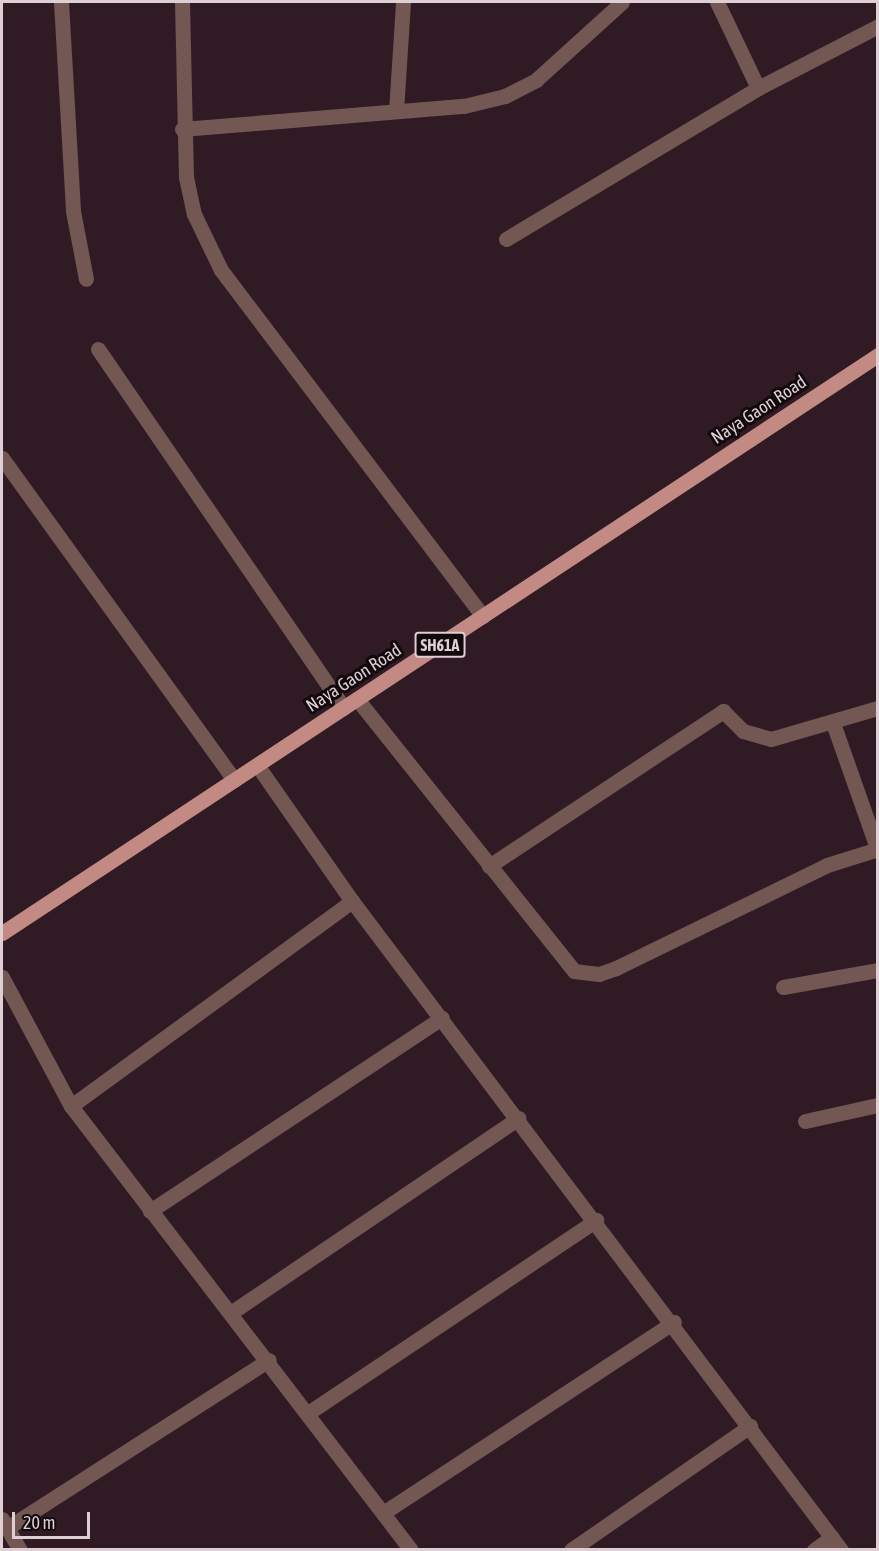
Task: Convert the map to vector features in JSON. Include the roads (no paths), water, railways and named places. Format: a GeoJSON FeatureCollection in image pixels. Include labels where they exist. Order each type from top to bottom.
{"type":"FeatureCollection","features":[{"type":"Feature","properties":{"kind":"main road","name":"Naya Gaon Road"},"geometry":{"type":"LineString","coordinates":[[2,933],[878,355]]}},
{"type":"Feature","properties":{"kind":"street"},"geometry":{"type":"LineString","coordinates":[[61,2],[73,211],[86,279]]}},
{"type":"Feature","properties":{"kind":"street"},"geometry":{"type":"LineString","coordinates":[[182,2],[182,129],[194,214],[221,270],[483,616]]}},
{"type":"Feature","properties":{"kind":"street"},"geometry":{"type":"LineString","coordinates":[[396,111],[403,2]]}},
{"type":"Feature","properties":{"kind":"street"},"geometry":{"type":"LineString","coordinates":[[182,129],[396,111],[505,96],[536,80],[622,2]]}},
{"type":"Feature","properties":{"kind":"street"},"geometry":{"type":"LineString","coordinates":[[718,3],[758,88]]}},
{"type":"Feature","properties":{"kind":"street"},"geometry":{"type":"LineString","coordinates":[[506,239],[758,88],[878,26]]}},
{"type":"Feature","properties":{"kind":"street"},"geometry":{"type":"LineString","coordinates":[[98,349],[344,708]]}},
{"type":"Feature","properties":{"kind":"street"},"geometry":{"type":"LineString","coordinates":[[2,458],[234,780]]}},
{"type":"Feature","properties":{"kind":"street"},"geometry":{"type":"LineString","coordinates":[[357,699],[561,959],[574,971],[599,974],[827,865],[877,850],[833,723]]}},
{"type":"Feature","properties":{"kind":"street"},"geometry":{"type":"LineString","coordinates":[[489,866],[723,711],[758,738],[783,738],[878,708]]}},
{"type":"Feature","properties":{"kind":"street"},"geometry":{"type":"LineString","coordinates":[[257,765],[352,900],[674,1322],[837,1543],[814,1550]]}},
{"type":"Feature","properties":{"kind":"street"},"geometry":{"type":"LineString","coordinates":[[71,1106],[352,900]]}},
{"type":"Feature","properties":{"kind":"street"},"geometry":{"type":"LineString","coordinates":[[783,987],[878,970]]}},
{"type":"Feature","properties":{"kind":"street"},"geometry":{"type":"LineString","coordinates":[[2,977],[71,1106],[150,1211],[269,1360],[411,1550]]}},
{"type":"Feature","properties":{"kind":"street"},"geometry":{"type":"LineString","coordinates":[[150,1211],[442,1018]]}},
{"type":"Feature","properties":{"kind":"street"},"geometry":{"type":"LineString","coordinates":[[805,1121],[878,1105]]}},
{"type":"Feature","properties":{"kind":"street"},"geometry":{"type":"LineString","coordinates":[[232,1312],[518,1118]]}},
{"type":"Feature","properties":{"kind":"street"},"geometry":{"type":"LineString","coordinates":[[308,1413],[596,1220]]}},
{"type":"Feature","properties":{"kind":"street"},"geometry":{"type":"LineString","coordinates":[[383,1513],[674,1322]]}},
{"type":"Feature","properties":{"kind":"street"},"geometry":{"type":"LineString","coordinates":[[20,1550],[4,1523],[269,1360]]}},
{"type":"Feature","properties":{"kind":"street"},"geometry":{"type":"LineString","coordinates":[[571,1550],[750,1426]]}}]}
